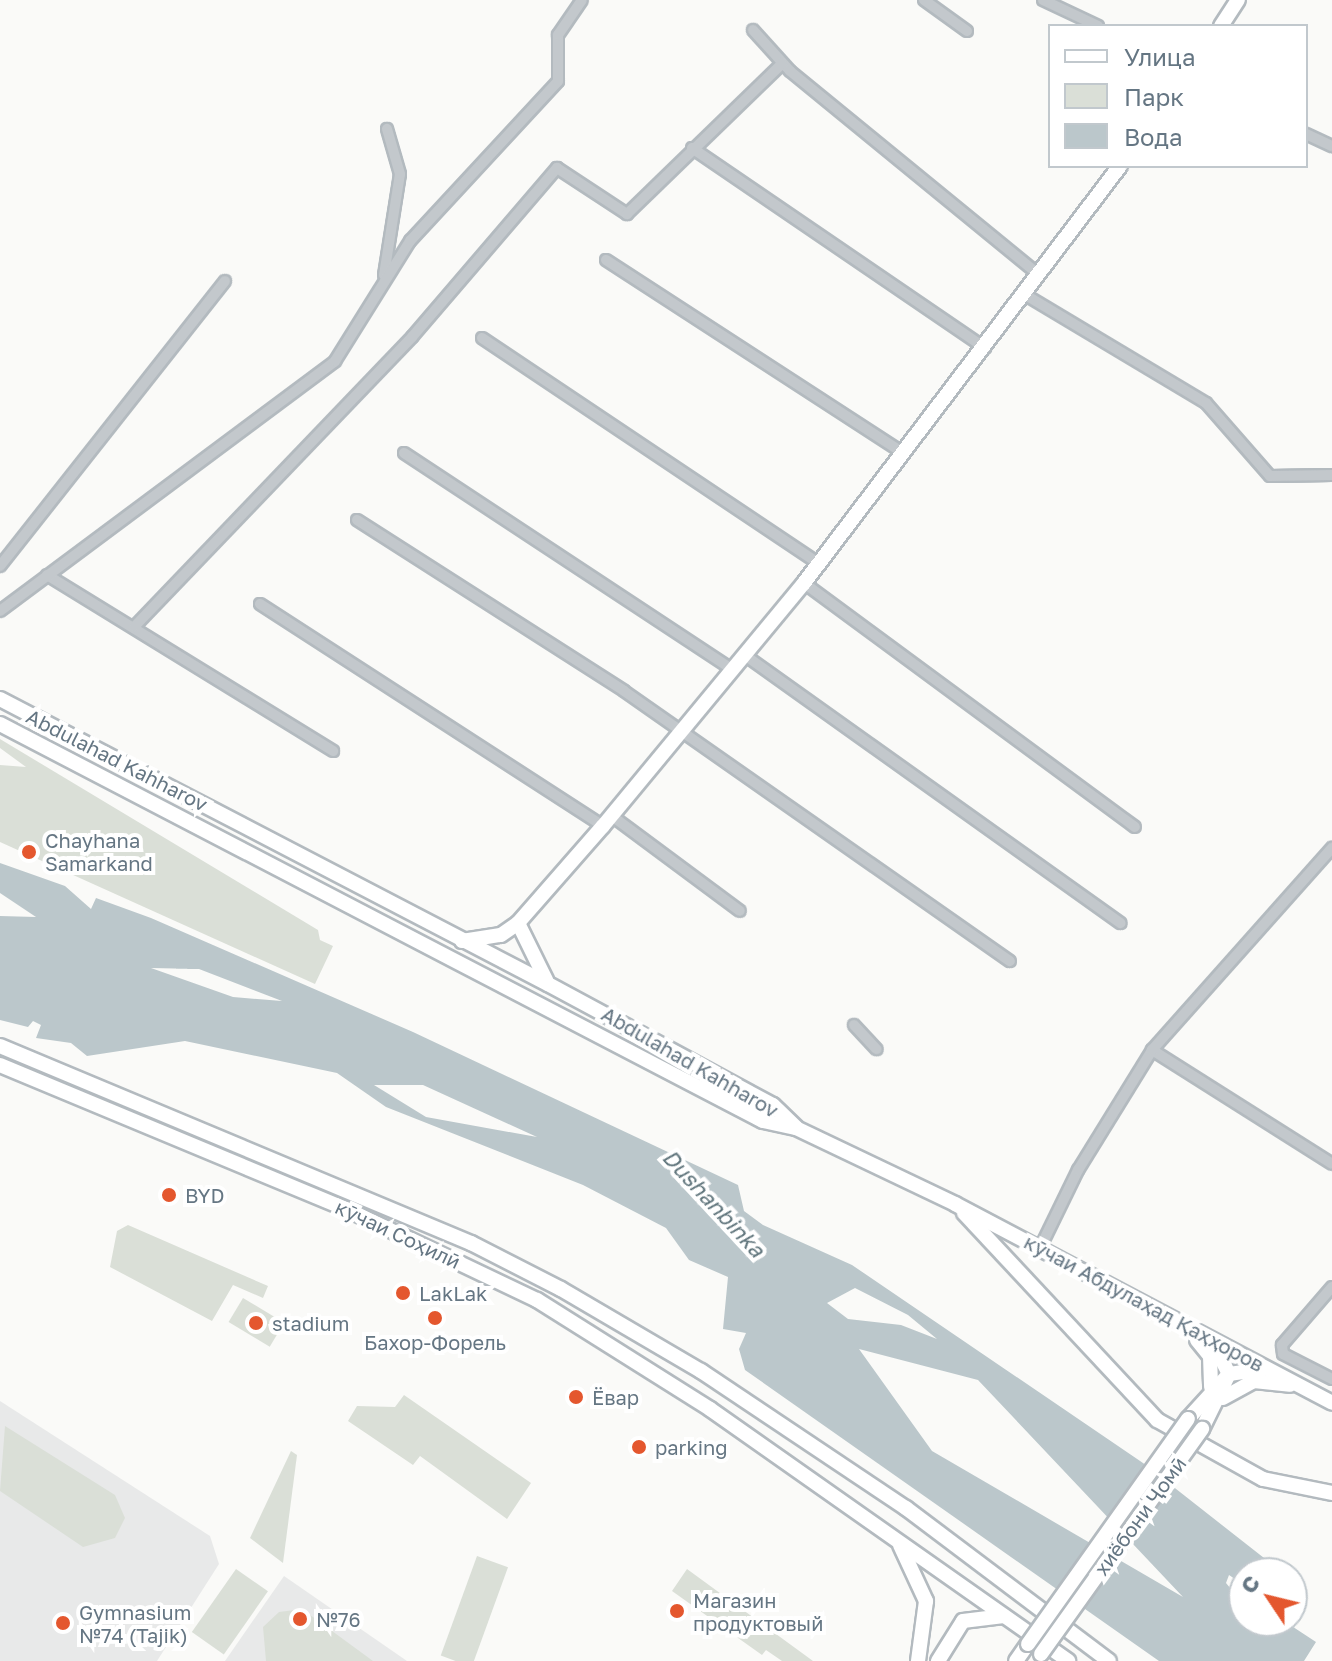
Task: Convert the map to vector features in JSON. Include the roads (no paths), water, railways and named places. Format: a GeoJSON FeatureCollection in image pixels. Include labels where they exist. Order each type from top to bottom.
{"type":"FeatureCollection","features":[{"type":"Feature","properties":{"kind":"main road"},"geometry":{"type":"LineString","coordinates":[[1222,24],[1238,0]]}},
{"type":"Feature","properties":{"kind":"main road"},"geometry":{"type":"LineString","coordinates":[[462,941],[501,935],[518,923],[608,821],[804,583],[1118,168]]}},
{"type":"Feature","properties":{"kind":"main road","name":"Abdulahad Kahharov"},"geometry":{"type":"LineString","coordinates":[[0,699],[548,984],[773,1105],[796,1128]]}},
{"type":"Feature","properties":{"kind":"main road","name":"Abdulahad Kahharov"},"geometry":{"type":"LineString","coordinates":[[0,724],[749,1114],[796,1128]]}},
{"type":"Feature","properties":{"kind":"main road"},"geometry":{"type":"LineString","coordinates":[[518,923],[548,984]]}},
{"type":"Feature","properties":{"kind":"main road"},"geometry":{"type":"LineString","coordinates":[[0,1046],[471,1243],[725,1387],[906,1508],[1109,1661]]}},
{"type":"Feature","properties":{"kind":"main road","name":"кӯчаи Соҳилӣ"},"geometry":{"type":"LineString","coordinates":[[0,1065],[434,1249],[537,1300],[710,1409],[890,1532],[1068,1661]]}},
{"type":"Feature","properties":{"kind":"main road","name":"кӯчаи Абдулаҳад Қаҳҳоров"},"geometry":{"type":"LineString","coordinates":[[796,1128],[955,1204],[1213,1344],[1332,1403]]}},
{"type":"Feature","properties":{"kind":"main road","name":"кӯчаи Абдулаҳад Қаҳҳоров"},"geometry":{"type":"LineString","coordinates":[[955,1204],[1157,1420],[1263,1479],[1332,1493]]}},
{"type":"Feature","properties":{"kind":"main road"},"geometry":{"type":"LineString","coordinates":[[1178,1325],[1210,1356],[1211,1387]]}},
{"type":"Feature","properties":{"kind":"main road"},"geometry":{"type":"LineString","coordinates":[[1213,1344],[1229,1374]]}},
{"type":"Feature","properties":{"kind":"main road","name":"хиёбони Ҷомӣ"},"geometry":{"type":"LineString","coordinates":[[1016,1661],[1211,1387],[1229,1374],[1268,1369]]}},
{"type":"Feature","properties":{"kind":"main road","name":"хиёбони Ҷомӣ"},"geometry":{"type":"LineString","coordinates":[[1039,1658],[1223,1398],[1229,1374]]}},
{"type":"Feature","properties":{"kind":"main road"},"geometry":{"type":"LineString","coordinates":[[1223,1398],[1254,1381],[1308,1391]]}},
{"type":"Feature","properties":{"kind":"main road"},"geometry":{"type":"LineString","coordinates":[[710,1409],[710,1394],[725,1387]]}},
{"type":"Feature","properties":{"kind":"main road"},"geometry":{"type":"LineString","coordinates":[[890,1532],[915,1566],[926,1601],[918,1661]]}},
{"type":"Feature","properties":{"kind":"main road"},"geometry":{"type":"LineString","coordinates":[[938,1661],[963,1621],[1004,1616]]}},
{"type":"Feature","properties":{"kind":"street"},"geometry":{"type":"LineString","coordinates":[[0,611],[335,361],[410,241],[558,81],[558,35],[582,0]]}},
{"type":"Feature","properties":{"kind":"street"},"geometry":{"type":"LineString","coordinates":[[924,0],[967,31]]}},
{"type":"Feature","properties":{"kind":"street"},"geometry":{"type":"LineString","coordinates":[[1043,0],[1094,24]]}},
{"type":"Feature","properties":{"kind":"street"},"geometry":{"type":"LineString","coordinates":[[753,30],[782,64],[1038,274]]}},
{"type":"Feature","properties":{"kind":"street"},"geometry":{"type":"LineString","coordinates":[[134,627],[412,337],[557,168],[624,215],[782,64]]}},
{"type":"Feature","properties":{"kind":"street"},"geometry":{"type":"LineString","coordinates":[[380,289],[400,174],[387,129]]}},
{"type":"Feature","properties":{"kind":"street"},"geometry":{"type":"LineString","coordinates":[[1308,135],[1332,146]]}},
{"type":"Feature","properties":{"kind":"street"},"geometry":{"type":"LineString","coordinates":[[692,148],[985,348]]}},
{"type":"Feature","properties":{"kind":"street"},"geometry":{"type":"LineString","coordinates":[[606,260],[903,453]]}},
{"type":"Feature","properties":{"kind":"street"},"geometry":{"type":"LineString","coordinates":[[0,566],[225,281]]}},
{"type":"Feature","properties":{"kind":"street"},"geometry":{"type":"LineString","coordinates":[[1024,294],[1206,403],[1270,476],[1332,475]]}},
{"type":"Feature","properties":{"kind":"street"},"geometry":{"type":"LineString","coordinates":[[482,338],[818,563]]}},
{"type":"Feature","properties":{"kind":"street"},"geometry":{"type":"LineString","coordinates":[[404,453],[733,670]]}},
{"type":"Feature","properties":{"kind":"street"},"geometry":{"type":"LineString","coordinates":[[357,520],[681,731],[1010,961]]}},
{"type":"Feature","properties":{"kind":"street"},"geometry":{"type":"LineString","coordinates":[[47,575],[333,751]]}},
{"type":"Feature","properties":{"kind":"street"},"geometry":{"type":"LineString","coordinates":[[804,583],[1135,827]]}},
{"type":"Feature","properties":{"kind":"street"},"geometry":{"type":"LineString","coordinates":[[260,604],[608,821],[740,911]]}},
{"type":"Feature","properties":{"kind":"street"},"geometry":{"type":"LineString","coordinates":[[746,656],[1121,923]]}},
{"type":"Feature","properties":{"kind":"street"},"geometry":{"type":"LineString","coordinates":[[1040,1248],[1078,1170],[1152,1050],[1332,848]]}},
{"type":"Feature","properties":{"kind":"street"},"geometry":{"type":"LineString","coordinates":[[854,1025],[876,1049]]}},
{"type":"Feature","properties":{"kind":"street"},"geometry":{"type":"LineString","coordinates":[[1152,1050],[1332,1164]]}},
{"type":"Feature","properties":{"kind":"street"},"geometry":{"type":"LineString","coordinates":[[1332,1287],[1282,1345],[1283,1354],[1332,1379]]}},
{"type":"Feature","properties":{"kind":"water","name":"Dushanbinka"},"geometry":{"type":"Polygon","coordinates":[[[0,863],[65,886],[91,909],[96,898],[151,918],[413,1032],[738,1185],[744,1211],[763,1225],[852,1265],[1143,1463],[1263,1557],[1228,1557],[1228,1637],[1308,1637],[1316,1642],[1304,1661],[1159,1661],[745,1370],[739,1349],[746,1333],[723,1329],[728,1277],[689,1260],[666,1228],[583,1185],[386,1107],[337,1073],[185,1041],[87,1056],[71,1043],[36,1038],[41,1025],[33,1021],[28,1027],[0,1020],[0,916],[36,917],[0,893],[0,863]],[[151,968],[233,997],[282,1001],[199,969],[151,968]],[[374,1085],[426,1117],[537,1137],[423,1085],[374,1085]],[[855,1288],[827,1303],[848,1319],[901,1325],[937,1339],[908,1315],[855,1288]],[[859,1349],[932,1451],[1183,1597],[978,1380],[859,1349]]]}},
{"type":"Feature","properties":{"kind":"place","name":"Chayhana Samarkand"},"geometry":{"type":"Point","coordinates":[29,852]}},
{"type":"Feature","properties":{"kind":"place","name":"BYD"},"geometry":{"type":"Point","coordinates":[169,1195]}},
{"type":"Feature","properties":{"kind":"place","name":"LakLak"},"geometry":{"type":"Point","coordinates":[403,1293]}},
{"type":"Feature","properties":{"kind":"place","name":"Бахор-Форель"},"geometry":{"type":"Point","coordinates":[435,1318]}},
{"type":"Feature","properties":{"kind":"place","name":"stadium"},"geometry":{"type":"Point","coordinates":[256,1323]}},
{"type":"Feature","properties":{"kind":"place","name":"Ёвар"},"geometry":{"type":"Point","coordinates":[576,1397]}},
{"type":"Feature","properties":{"kind":"place","name":"parking"},"geometry":{"type":"Point","coordinates":[639,1447]}},
{"type":"Feature","properties":{"kind":"place","name":"Магазин продуктовый"},"geometry":{"type":"Point","coordinates":[677,1611]}},
{"type":"Feature","properties":{"kind":"place","name":"№76"},"geometry":{"type":"Point","coordinates":[300,1619]}},
{"type":"Feature","properties":{"kind":"place","name":"Gymnasium №74 (Tajik)"},"geometry":{"type":"Point","coordinates":[63,1623]}}]}
